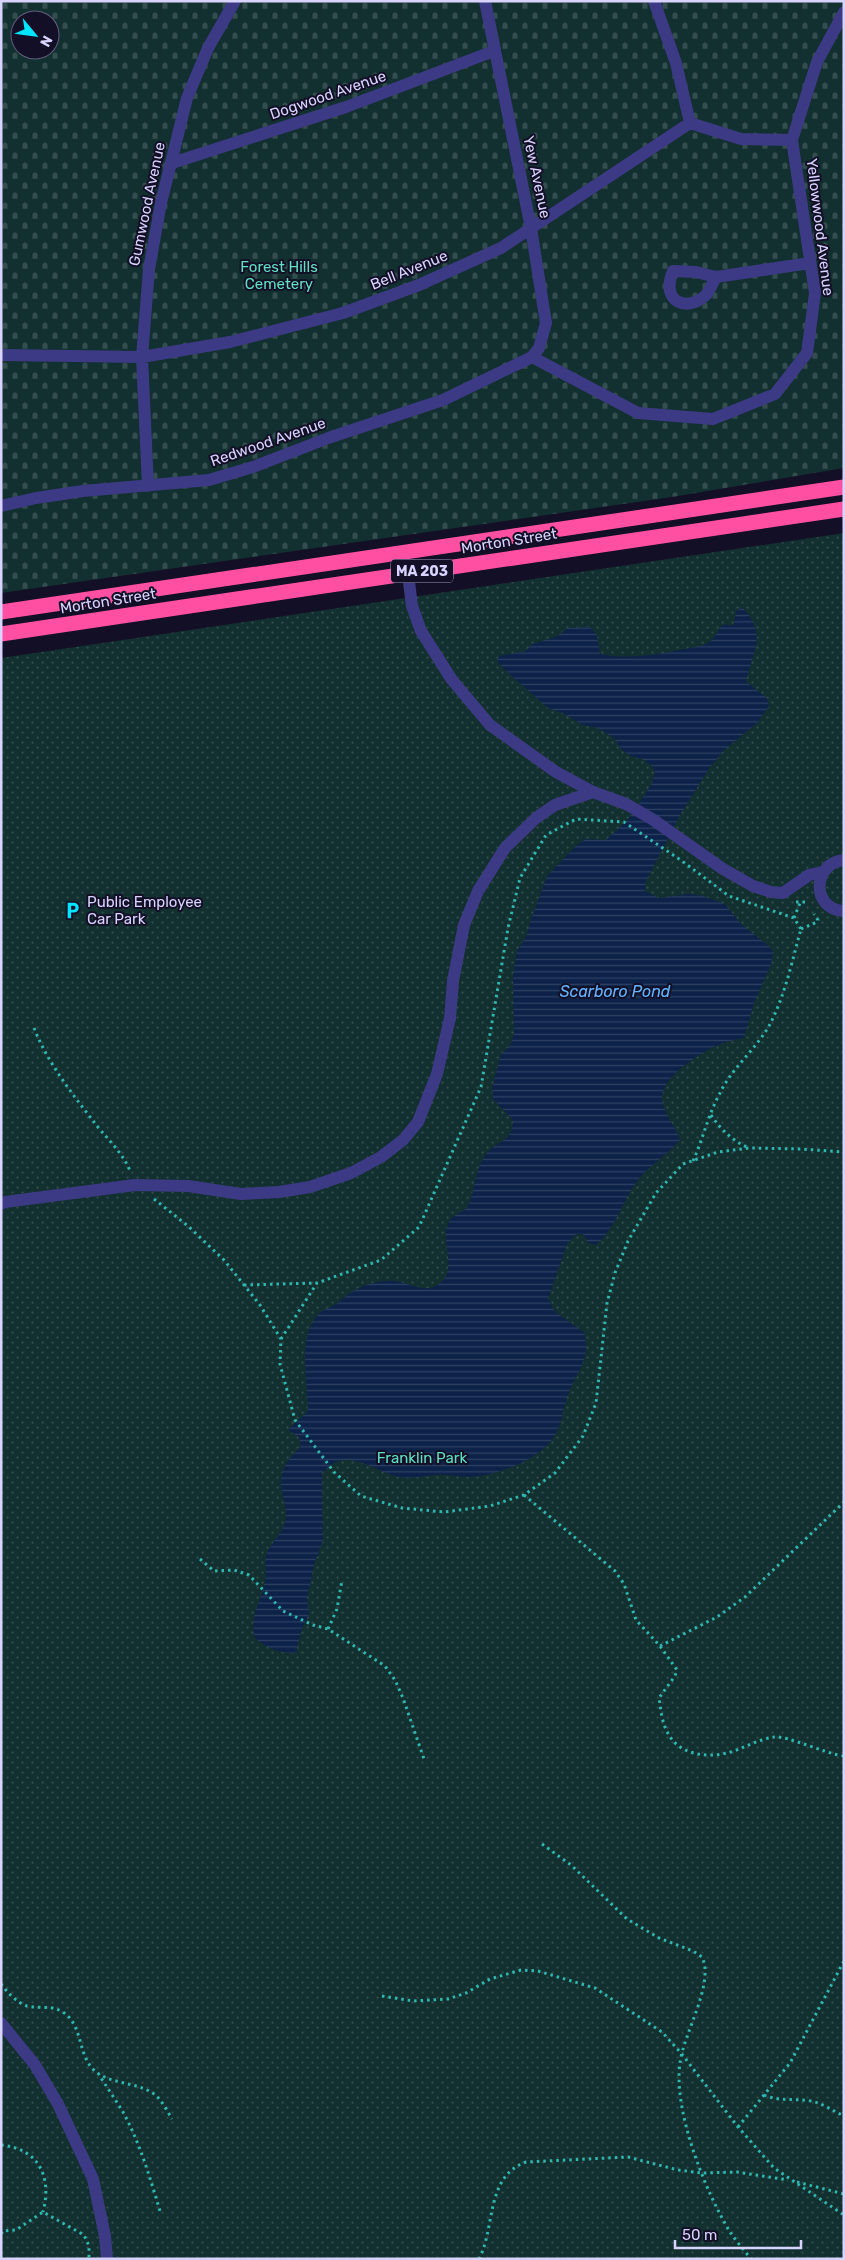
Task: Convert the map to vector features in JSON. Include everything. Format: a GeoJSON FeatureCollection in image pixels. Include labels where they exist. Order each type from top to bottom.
{"type":"FeatureCollection","features":[{"type":"Feature","properties":{"kind":"highway","name":"Morton Street"},"geometry":{"type":"LineString","coordinates":[[1,612],[844,487]]}},
{"type":"Feature","properties":{"kind":"highway","name":"Morton Street"},"geometry":{"type":"LineString","coordinates":[[1,634],[844,508]]}},
{"type":"Feature","properties":{"kind":"street","name":"Gumwood Avenue"},"geometry":{"type":"LineString","coordinates":[[148,486],[142,357],[149,269],[161,204],[187,98],[208,48],[235,1]]}},
{"type":"Feature","properties":{"kind":"street","name":"Yew Avenue"},"geometry":{"type":"LineString","coordinates":[[485,1],[531,228],[546,323],[539,348],[532,357]]}},
{"type":"Feature","properties":{"kind":"street"},"geometry":{"type":"LineString","coordinates":[[654,1],[676,64],[690,123],[741,138],[792,140]]}},
{"type":"Feature","properties":{"kind":"street","name":"Yellowwood Avenue"},"geometry":{"type":"LineString","coordinates":[[532,357],[638,413],[713,418],[775,394],[807,353],[815,294],[792,140],[817,62],[844,12]]}},
{"type":"Feature","properties":{"kind":"street","name":"Dogwood Avenue"},"geometry":{"type":"LineString","coordinates":[[172,163],[346,107],[494,51]]}},
{"type":"Feature","properties":{"kind":"street","name":"Bell Avenue"},"geometry":{"type":"LineString","coordinates":[[1,355],[142,357],[230,342],[343,313],[419,285],[501,248],[690,123]]}},
{"type":"Feature","properties":{"kind":"street"},"geometry":{"type":"LineString","coordinates":[[716,277],[810,263]]}},
{"type":"Feature","properties":{"kind":"street","name":"Redwood Avenue"},"geometry":{"type":"LineString","coordinates":[[1,506],[36,498],[83,491],[209,480],[252,467],[331,437],[443,400],[532,357]]}},
{"type":"Feature","properties":{"kind":"street"},"geometry":{"type":"LineString","coordinates":[[408,574],[412,606],[421,631],[452,680],[490,725],[556,772],[593,792],[626,804],[677,835],[723,869],[752,886],[767,891],[784,893],[809,875],[822,872]]}},
{"type":"Feature","properties":{"kind":"street"},"geometry":{"type":"LineString","coordinates":[[1,1204],[135,1185],[188,1186],[241,1194],[278,1192],[310,1187],[350,1173],[381,1157],[403,1140],[418,1122],[437,1074],[450,1018],[453,981],[464,925],[478,891],[505,848],[536,818],[555,805],[593,792]]}},
{"type":"Feature","properties":{"kind":"street"},"geometry":{"type":"LineString","coordinates":[[844,860],[833,862],[822,872],[819,880],[821,897],[833,908],[844,911]]}},
{"type":"Feature","properties":{"kind":"street"},"geometry":{"type":"LineString","coordinates":[[1,2023],[35,2065],[58,2104],[93,2178],[105,2236],[107,2259]]}},
{"type":"Feature","properties":{"kind":"path"},"geometry":{"type":"LineString","coordinates":[[244,1284],[317,1283],[381,1260],[419,1227],[481,1087],[508,928],[520,878],[546,835],[576,819],[624,822],[668,851]]}},
{"type":"Feature","properties":{"kind":"path"},"geometry":{"type":"LineString","coordinates":[[802,929],[794,918],[800,902],[806,903]]}},
{"type":"Feature","properties":{"kind":"path"},"geometry":{"type":"LineString","coordinates":[[802,929],[812,926],[818,920]]}},
{"type":"Feature","properties":{"kind":"path"},"geometry":{"type":"LineString","coordinates":[[693,1160],[728,1078],[768,1026],[788,980],[802,929]]}},
{"type":"Feature","properties":{"kind":"path"},"geometry":{"type":"LineString","coordinates":[[34,1028],[47,1056],[99,1128],[118,1148],[126,1160],[135,1185],[188,1226],[224,1260],[260,1305],[281,1339]]}},
{"type":"Feature","properties":{"kind":"path"},"geometry":{"type":"LineString","coordinates":[[711,1115],[717,1125],[736,1142],[749,1148]]}},
{"type":"Feature","properties":{"kind":"path"},"geometry":{"type":"LineString","coordinates":[[317,1283],[281,1339],[280,1364],[294,1420],[334,1472],[361,1496],[402,1508],[444,1512],[490,1506],[524,1495],[555,1473],[584,1436],[596,1403],[607,1303],[615,1273],[628,1241],[656,1192],[683,1164],[718,1152],[749,1148],[844,1152]]}},
{"type":"Feature","properties":{"kind":"path"},"geometry":{"type":"LineString","coordinates":[[524,1495],[615,1571],[624,1584],[636,1620],[660,1646],[677,1670],[675,1676],[659,1698],[663,1722],[669,1736],[676,1743],[691,1752],[712,1755],[728,1753],[776,1736],[844,1756]]}},
{"type":"Feature","properties":{"kind":"path"},"geometry":{"type":"LineString","coordinates":[[660,1646],[717,1617],[745,1597],[844,1502]]}},
{"type":"Feature","properties":{"kind":"path"},"geometry":{"type":"LineString","coordinates":[[200,1559],[214,1571],[239,1571],[250,1575],[283,1611],[328,1629],[376,1659],[390,1672],[403,1698],[424,1759]]}},
{"type":"Feature","properties":{"kind":"path"},"geometry":{"type":"LineString","coordinates":[[328,1629],[337,1609],[342,1580]]}},
{"type":"Feature","properties":{"kind":"path"},"geometry":{"type":"LineString","coordinates":[[542,1844],[571,1865],[627,1919],[659,1938],[693,1951],[702,1957],[705,1969],[701,1997],[681,2053],[679,2078],[685,2119],[702,2173],[729,2230],[751,2259]]}},
{"type":"Feature","properties":{"kind":"path"},"geometry":{"type":"LineString","coordinates":[[738,2127],[790,2063],[844,1961]]}},
{"type":"Feature","properties":{"kind":"path"},"geometry":{"type":"LineString","coordinates":[[382,1996],[413,2001],[448,1999],[466,1993],[490,1979],[521,1970],[538,1971],[565,1978],[602,1992],[653,2025],[681,2053],[738,2127],[774,2168],[844,2215]]}},
{"type":"Feature","properties":{"kind":"path"},"geometry":{"type":"LineString","coordinates":[[1,1984],[14,1998],[27,2006],[54,2008],[67,2015],[78,2034],[91,2066],[123,2112],[148,2170],[160,2211]]}},
{"type":"Feature","properties":{"kind":"path"},"geometry":{"type":"LineString","coordinates":[[97,2072],[141,2087],[153,2094],[172,2119]]}},
{"type":"Feature","properties":{"kind":"path"},"geometry":{"type":"LineString","coordinates":[[764,2095],[772,2099],[809,2100],[844,2116]]}},
{"type":"Feature","properties":{"kind":"path"},"geometry":{"type":"LineString","coordinates":[[1,2145],[10,2146],[30,2155],[41,2168],[46,2182],[46,2199],[42,2212],[16,2230],[3,2231],[1,2234]]}},
{"type":"Feature","properties":{"kind":"path"},"geometry":{"type":"LineString","coordinates":[[479,2259],[486,2241],[493,2202],[500,2183],[507,2172],[519,2164],[534,2160],[628,2157],[672,2169],[702,2173],[738,2172],[791,2180],[844,2194]]}},
{"type":"Feature","properties":{"kind":"path"},"geometry":{"type":"LineString","coordinates":[[42,2212],[84,2235],[89,2246],[89,2259]]}},
{"type":"Feature","properties":{"kind":"green space","name":"Forest Hills Cemetery"},"geometry":{"type":"Polygon","coordinates":[[[1,1],[844,1],[844,468],[672,497],[1,593],[1,1]]]}},
{"type":"Feature","properties":{"kind":"green space","name":"Franklin Park"},"geometry":{"type":"Polygon","coordinates":[[[844,533],[844,2259],[1,2259],[1,658],[844,533]]]}},
{"type":"Feature","properties":{"kind":"water","name":"Scarboro Pond"},"geometry":{"type":"Polygon","coordinates":[[[742,607],[755,627],[757,635],[746,682],[767,698],[769,706],[757,723],[723,751],[708,770],[680,815],[645,883],[645,891],[659,898],[688,894],[700,895],[725,904],[741,924],[770,947],[773,952],[771,964],[754,1003],[744,1038],[729,1041],[707,1051],[690,1061],[673,1076],[663,1092],[662,1100],[680,1140],[638,1180],[609,1231],[596,1245],[588,1243],[583,1234],[576,1234],[567,1244],[548,1299],[555,1312],[584,1332],[586,1351],[582,1365],[568,1395],[559,1427],[553,1438],[537,1454],[514,1466],[502,1471],[477,1476],[400,1477],[351,1460],[340,1461],[329,1466],[322,1473],[323,1541],[315,1561],[307,1598],[309,1614],[302,1628],[296,1653],[269,1648],[255,1638],[253,1622],[265,1583],[266,1556],[285,1523],[286,1511],[281,1487],[283,1470],[301,1446],[299,1437],[288,1430],[308,1411],[305,1359],[308,1332],[313,1321],[321,1312],[371,1283],[392,1281],[431,1288],[444,1280],[448,1264],[446,1237],[450,1220],[468,1206],[473,1193],[477,1172],[483,1159],[487,1153],[507,1137],[512,1127],[513,1120],[493,1099],[492,1088],[501,1054],[510,1046],[514,1034],[513,977],[517,951],[527,935],[547,876],[578,844],[586,839],[606,840],[626,822],[652,783],[655,772],[651,765],[642,759],[631,756],[621,749],[614,738],[598,728],[583,725],[563,713],[548,708],[503,668],[497,661],[499,656],[526,651],[532,644],[556,637],[568,628],[590,627],[597,635],[600,654],[612,656],[650,655],[701,646],[705,645],[716,635],[722,625],[734,625],[736,612],[742,607]]]}},
{"type":"Feature","properties":{"kind":"place","name":"Public Employee Car Park"},"geometry":{"type":"Point","coordinates":[73,911]}}]}
